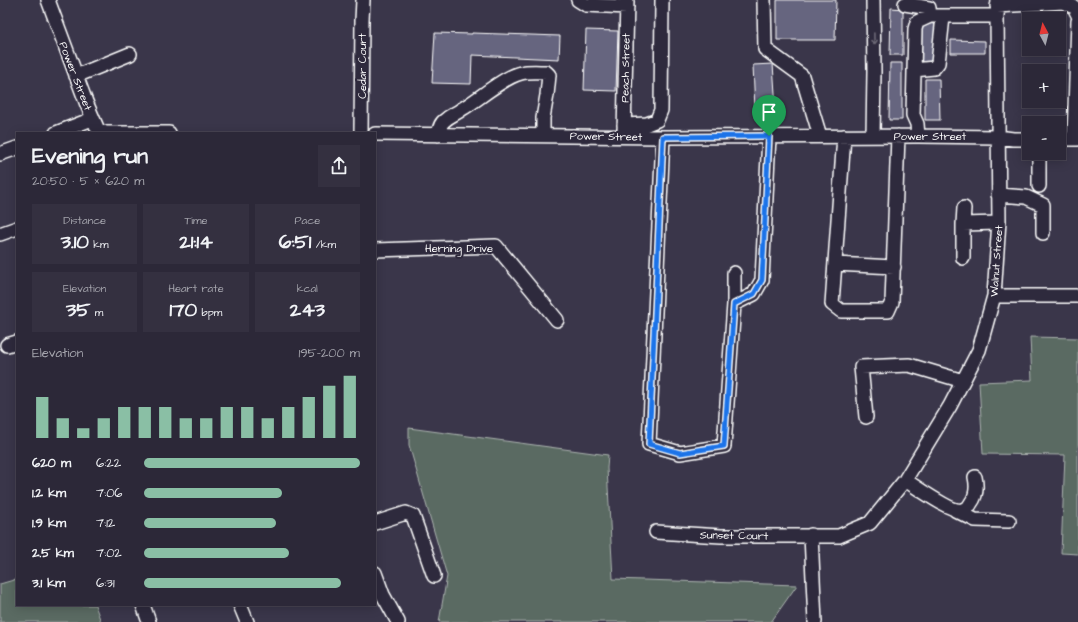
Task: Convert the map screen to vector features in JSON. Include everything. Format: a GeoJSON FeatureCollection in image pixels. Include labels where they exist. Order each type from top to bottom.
{"type":"FeatureCollection","features":[{"type":"Feature","properties":{"kind":"street","name":"Power Street"},"geometry":{"type":"LineString","coordinates":[[48,0],[92,119],[98,130],[101,132]]}},
{"type":"Feature","properties":{"kind":"street","name":"Cedar Court"},"geometry":{"type":"LineString","coordinates":[[361,132],[363,0]]}},
{"type":"Feature","properties":{"kind":"street"},"geometry":{"type":"LineString","coordinates":[[578,0],[586,5],[627,4]]}},
{"type":"Feature","properties":{"kind":"street"},"geometry":{"type":"LineString","coordinates":[[624,131],[657,120],[661,110],[662,0]]}},
{"type":"Feature","properties":{"kind":"street"},"geometry":{"type":"LineString","coordinates":[[764,0],[765,48],[802,76],[820,136]]}},
{"type":"Feature","properties":{"kind":"street"},"geometry":{"type":"LineString","coordinates":[[873,0],[873,136]]}},
{"type":"Feature","properties":{"kind":"street"},"geometry":{"type":"LineString","coordinates":[[918,136],[917,124],[913,115],[915,28],[917,22],[937,17],[998,8],[1063,2],[1074,7],[1078,14]]}},
{"type":"Feature","properties":{"kind":"street","name":"Peach Street"},"geometry":{"type":"LineString","coordinates":[[624,131],[627,4]]}},
{"type":"Feature","properties":{"kind":"street"},"geometry":{"type":"LineString","coordinates":[[905,4],[929,8],[937,17],[938,63],[934,68],[914,70]]}},
{"type":"Feature","properties":{"kind":"street","name":"Walnut Street"},"geometry":{"type":"LineString","coordinates":[[811,535],[839,536],[870,523],[905,480],[950,406],[980,350],[994,296],[998,223],[998,8]]}},
{"type":"Feature","properties":{"kind":"street"},"geometry":{"type":"LineString","coordinates":[[1076,139],[1078,21]]}},
{"type":"Feature","properties":{"kind":"street"},"geometry":{"type":"LineString","coordinates":[[76,76],[130,54]]}},
{"type":"Feature","properties":{"kind":"street"},"geometry":{"type":"LineString","coordinates":[[438,135],[442,122],[450,115],[461,110],[498,85],[520,73],[546,72],[549,75],[548,95],[543,118],[543,135]]}},
{"type":"Feature","properties":{"kind":"street"},"geometry":{"type":"LineString","coordinates":[[63,132],[76,130],[92,119]]}},
{"type":"Feature","properties":{"kind":"street","name":"Power Street"},"geometry":{"type":"LineString","coordinates":[[376,134],[543,135],[624,131],[663,137],[918,136],[998,137],[1022,139]]}},
{"type":"Feature","properties":{"kind":"street"},"geometry":{"type":"LineString","coordinates":[[734,304],[754,294],[762,280],[769,136]]}},
{"type":"Feature","properties":{"kind":"street"},"geometry":{"type":"LineString","coordinates":[[844,136],[832,304],[841,311],[888,311],[892,302],[898,136]]}},
{"type":"Feature","properties":{"kind":"street"},"geometry":{"type":"LineString","coordinates":[[663,137],[649,444],[680,453],[724,446],[734,304],[734,273]]}},
{"type":"Feature","properties":{"kind":"street"},"geometry":{"type":"LineString","coordinates":[[0,154],[16,148]]}},
{"type":"Feature","properties":{"kind":"street"},"geometry":{"type":"LineString","coordinates":[[1039,160],[1039,186]]}},
{"type":"Feature","properties":{"kind":"street"},"geometry":{"type":"LineString","coordinates":[[998,195],[1026,197],[1044,205],[1043,233]]}},
{"type":"Feature","properties":{"kind":"street"},"geometry":{"type":"LineString","coordinates":[[963,258],[964,208]]}},
{"type":"Feature","properties":{"kind":"street"},"geometry":{"type":"LineString","coordinates":[[963,224],[998,223]]}},
{"type":"Feature","properties":{"kind":"street"},"geometry":{"type":"LineString","coordinates":[[0,234],[16,228]]}},
{"type":"Feature","properties":{"kind":"street","name":"Herning Drive"},"geometry":{"type":"LineString","coordinates":[[376,250],[496,246],[557,320]]}},
{"type":"Feature","properties":{"kind":"street"},"geometry":{"type":"LineString","coordinates":[[836,264],[894,266]]}},
{"type":"Feature","properties":{"kind":"street"},"geometry":{"type":"LineString","coordinates":[[994,296],[1078,296]]}},
{"type":"Feature","properties":{"kind":"street"},"geometry":{"type":"LineString","coordinates":[[866,417],[861,367],[909,365],[963,381]]}},
{"type":"Feature","properties":{"kind":"street"},"geometry":{"type":"LineString","coordinates":[[952,509],[961,511],[969,507],[973,501],[977,487],[975,477]]}},
{"type":"Feature","properties":{"kind":"street"},"geometry":{"type":"LineString","coordinates":[[905,480],[952,509],[975,520],[1009,521]]}},
{"type":"Feature","properties":{"kind":"street"},"geometry":{"type":"LineString","coordinates":[[376,523],[406,513],[413,516],[434,576]]}},
{"type":"Feature","properties":{"kind":"street","name":"Sunset Court"},"geometry":{"type":"LineString","coordinates":[[656,532],[721,536],[811,535]]}},
{"type":"Feature","properties":{"kind":"street"},"geometry":{"type":"LineString","coordinates":[[811,535],[815,622]]}},
{"type":"Feature","properties":{"kind":"street"},"geometry":{"type":"LineString","coordinates":[[376,577],[383,595],[398,622]]}},
{"type":"Feature","properties":{"kind":"street"},"geometry":{"type":"LineString","coordinates":[[143,606],[149,622]]}},
{"type":"Feature","properties":{"kind":"street"},"geometry":{"type":"LineString","coordinates":[[240,606],[247,622]]}},
{"type":"Feature","properties":{"kind":"green space"},"geometry":{"type":"Polygon","coordinates":[[[1030,337],[1078,338],[1078,554],[1061,553],[1065,455],[983,454],[979,382],[1032,380],[1030,337]]]}},
{"type":"Feature","properties":{"kind":"green space"},"geometry":{"type":"Polygon","coordinates":[[[409,428],[608,455],[607,468],[613,579],[797,585],[771,622],[439,622],[447,576],[409,445],[409,428]]]}},
{"type":"Feature","properties":{"kind":"green space"},"geometry":{"type":"Polygon","coordinates":[[[16,579],[16,606],[95,606],[101,622],[0,622],[0,584],[16,579]]]}},
{"type":"Feature","properties":{"kind":"building"},"geometry":{"type":"Polygon","coordinates":[[[777,0],[836,0],[835,40],[777,40],[777,0]]]}},
{"type":"Feature","properties":{"kind":"building"},"geometry":{"type":"Polygon","coordinates":[[[891,8],[903,9],[903,55],[890,55],[891,8]]]}},
{"type":"Feature","properties":{"kind":"building"},"geometry":{"type":"Polygon","coordinates":[[[922,23],[936,24],[933,63],[919,62],[922,23]]]}},
{"type":"Feature","properties":{"kind":"building"},"geometry":{"type":"Polygon","coordinates":[[[586,30],[618,31],[616,91],[584,90],[586,30]]]}},
{"type":"Feature","properties":{"kind":"building"},"geometry":{"type":"Polygon","coordinates":[[[435,33],[560,36],[559,59],[472,55],[471,84],[432,83],[435,33]]]}},
{"type":"Feature","properties":{"kind":"building"},"geometry":{"type":"Polygon","coordinates":[[[951,40],[985,41],[985,53],[951,53],[951,40]]]}},
{"type":"Feature","properties":{"kind":"building"},"geometry":{"type":"Polygon","coordinates":[[[890,63],[902,63],[902,120],[889,120],[890,63]]]}},
{"type":"Feature","properties":{"kind":"building"},"geometry":{"type":"Polygon","coordinates":[[[773,64],[776,108],[755,110],[753,65],[773,64]]]}},
{"type":"Feature","properties":{"kind":"building"},"geometry":{"type":"Polygon","coordinates":[[[925,79],[939,79],[940,120],[925,120],[925,79]]]}},
{"type":"Feature","properties":{"kind":"route"},"geometry":{"type":"LineString","coordinates":[[769,136],[762,280],[754,294],[734,304],[724,446],[680,453],[649,444],[663,137],[769,136]]}}]}
